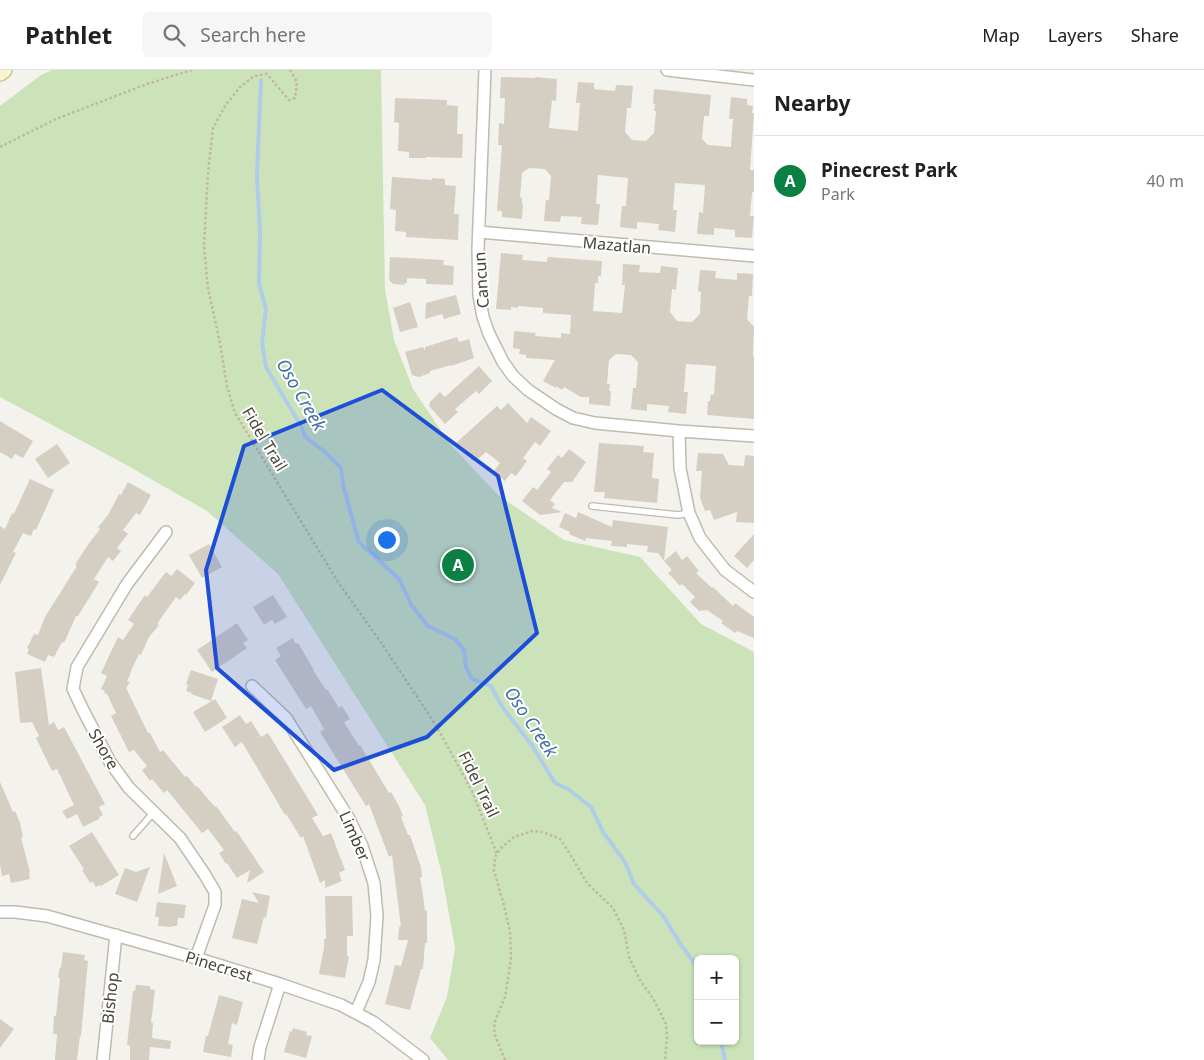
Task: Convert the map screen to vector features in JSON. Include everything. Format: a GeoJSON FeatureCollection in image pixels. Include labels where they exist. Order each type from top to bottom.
{"type":"FeatureCollection","features":[{"type":"Feature","properties":{"kind":"main road"},"geometry":{"type":"LineString","coordinates":[[0,72],[4,70]]}},
{"type":"Feature","properties":{"kind":"street","name":"Cancun"},"geometry":{"type":"LineString","coordinates":[[485,70],[478,250],[479,295],[489,334],[503,362],[513,376],[528,390],[573,418],[595,423],[754,436]]}},
{"type":"Feature","properties":{"kind":"street"},"geometry":{"type":"LineString","coordinates":[[667,70],[754,80]]}},
{"type":"Feature","properties":{"kind":"street","name":"Mazatlan"},"geometry":{"type":"LineString","coordinates":[[479,232],[754,256]]}},
{"type":"Feature","properties":{"kind":"street"},"geometry":{"type":"LineString","coordinates":[[679,431],[680,468],[689,513],[700,538],[725,570],[754,592]]}},
{"type":"Feature","properties":{"kind":"street","name":"Shore"},"geometry":{"type":"LineString","coordinates":[[166,532],[126,584],[77,667],[73,689],[110,762],[129,788],[180,838],[215,892],[215,905],[196,958]]}},
{"type":"Feature","properties":{"kind":"street","name":"Limber"},"geometry":{"type":"LineString","coordinates":[[252,686],[286,718],[350,819],[362,846],[374,882],[377,916],[374,960],[369,982],[356,1012]]}},
{"type":"Feature","properties":{"kind":"street","name":"Pinecrest"},"geometry":{"type":"LineString","coordinates":[[0,912],[47,916],[196,958],[340,1004],[373,1022],[423,1060]]}},
{"type":"Feature","properties":{"kind":"street","name":"Bishop"},"geometry":{"type":"LineString","coordinates":[[103,1060],[116,935]]}},
{"type":"Feature","properties":{"kind":"street"},"geometry":{"type":"LineString","coordinates":[[258,1060],[260,1047],[280,984]]}},
{"type":"Feature","properties":{"kind":"lane"},"geometry":{"type":"LineString","coordinates":[[592,506],[678,515],[689,513]]}},
{"type":"Feature","properties":{"kind":"lane"},"geometry":{"type":"LineString","coordinates":[[134,836],[154,812]]}},
{"type":"Feature","properties":{"kind":"path"},"geometry":{"type":"LineString","coordinates":[[0,147],[56,119],[147,84],[192,70]]}},
{"type":"Feature","properties":{"kind":"path","name":"Fidel Trail"},"geometry":{"type":"LineString","coordinates":[[290,70],[297,82],[295,98],[289,100],[267,74],[254,76],[240,87],[225,106],[213,128],[208,173],[204,246],[208,288],[234,413],[333,574],[437,726],[472,790],[497,854]]}},
{"type":"Feature","properties":{"kind":"path"},"geometry":{"type":"LineString","coordinates":[[505,1060],[494,1029],[495,1021],[505,997],[508,979],[510,932],[494,871],[495,857],[500,849],[514,837],[533,831],[543,832],[560,839],[587,883],[613,908],[621,923],[633,965],[666,1024],[665,1060]]}},
{"type":"Feature","properties":{"kind":"highlighted area"},"geometry":{"type":"Polygon","coordinates":[[[382,390],[498,476],[537,633],[427,737],[334,770],[217,668],[206,570],[244,446],[382,390]]]}},
{"type":"Feature","properties":{"kind":"green space"},"geometry":{"type":"Polygon","coordinates":[[[52,70],[381,70],[385,289],[394,340],[413,389],[450,444],[498,495],[564,540],[640,557],[701,624],[754,652],[754,1060],[448,1060],[430,1038],[447,997],[455,948],[442,875],[425,805],[278,574],[207,511],[0,397],[0,106],[41,75],[52,70]]]}},
{"type":"Feature","properties":{"kind":"building"},"geometry":{"type":"Polygon","coordinates":[[[501,77],[557,79],[556,101],[552,100],[549,128],[578,131],[580,103],[576,103],[578,82],[594,83],[594,89],[615,91],[616,85],[633,86],[631,108],[627,108],[625,132],[632,140],[646,141],[654,133],[656,111],[654,111],[655,104],[653,104],[654,89],[711,95],[709,116],[704,116],[702,139],[708,145],[731,147],[733,119],[729,119],[731,97],[747,99],[747,105],[753,106],[752,113],[754,113],[750,170],[754,170],[754,191],[752,193],[750,216],[754,216],[752,238],[735,237],[735,230],[714,228],[714,235],[697,234],[699,212],[703,213],[705,185],[675,183],[673,210],[677,210],[675,232],[658,230],[659,224],[637,222],[637,229],[620,227],[622,206],[626,206],[628,178],[598,175],[596,204],[600,204],[598,225],[581,224],[582,217],[561,216],[560,222],[544,221],[546,200],[549,200],[551,176],[545,169],[529,168],[522,173],[520,197],[523,204],[522,219],[502,217],[502,211],[497,211],[502,145],[498,145],[499,123],[504,124],[505,98],[500,98],[501,77]]]}},
{"type":"Feature","properties":{"kind":"building"},"geometry":{"type":"Polygon","coordinates":[[[395,98],[447,100],[447,105],[458,106],[457,134],[463,134],[462,158],[409,158],[409,152],[398,151],[399,123],[394,122],[395,98]]]}},
{"type":"Feature","properties":{"kind":"building"},"geometry":{"type":"Polygon","coordinates":[[[392,177],[445,179],[445,185],[456,186],[454,214],[459,214],[458,240],[406,237],[406,232],[395,231],[396,210],[390,209],[392,177]]]}},
{"type":"Feature","properties":{"kind":"building"},"geometry":{"type":"Polygon","coordinates":[[[501,253],[523,255],[522,260],[547,262],[548,257],[602,261],[601,276],[598,276],[598,283],[595,283],[593,311],[622,313],[625,285],[622,285],[623,264],[640,265],[639,272],[660,273],[661,266],[678,268],[676,290],[672,289],[670,312],[677,321],[692,322],[700,314],[701,292],[698,291],[700,270],[716,271],[715,278],[737,280],[737,273],[753,274],[752,296],[749,296],[747,319],[754,327],[754,419],[707,415],[708,401],[710,401],[711,394],[714,395],[716,366],[686,364],[684,392],[688,392],[686,414],[668,412],[669,406],[647,404],[647,411],[631,409],[633,388],[636,388],[638,362],[631,355],[616,354],[609,360],[607,384],[610,384],[609,391],[611,391],[610,406],[589,404],[589,397],[581,397],[564,387],[562,390],[543,381],[555,360],[526,358],[526,355],[519,354],[520,349],[513,348],[514,331],[536,333],[535,336],[561,338],[561,333],[570,334],[571,315],[543,313],[543,308],[518,306],[518,308],[511,307],[511,310],[496,309],[501,253]]]}},
{"type":"Feature","properties":{"kind":"building"},"geometry":{"type":"Polygon","coordinates":[[[390,257],[444,260],[443,265],[454,266],[453,285],[426,284],[426,279],[407,278],[407,283],[404,283],[405,285],[393,284],[389,280],[390,257]]]}},
{"type":"Feature","properties":{"kind":"building"},"geometry":{"type":"Polygon","coordinates":[[[456,295],[461,314],[444,319],[442,314],[425,319],[426,303],[456,295]]]}},
{"type":"Feature","properties":{"kind":"building"},"geometry":{"type":"Polygon","coordinates":[[[410,302],[418,327],[400,332],[393,308],[410,302]]]}},
{"type":"Feature","properties":{"kind":"building"},"geometry":{"type":"Polygon","coordinates":[[[457,337],[459,342],[469,339],[474,358],[430,371],[430,373],[419,377],[412,375],[405,352],[423,347],[425,351],[425,347],[457,337]]]}},
{"type":"Feature","properties":{"kind":"building"},"geometry":{"type":"Polygon","coordinates":[[[479,366],[492,381],[479,394],[476,391],[455,409],[458,412],[445,424],[429,406],[430,402],[440,392],[445,397],[479,366]]]}},
{"type":"Feature","properties":{"kind":"building"},"geometry":{"type":"Polygon","coordinates":[[[508,403],[527,423],[531,417],[551,431],[540,446],[535,442],[523,458],[527,461],[516,476],[511,473],[505,481],[493,472],[500,463],[486,452],[477,460],[472,460],[456,443],[497,406],[501,410],[508,403]]]}},
{"type":"Feature","properties":{"kind":"building"},"geometry":{"type":"Polygon","coordinates":[[[0,421],[33,441],[23,458],[15,454],[12,459],[0,452],[0,421]]]}},
{"type":"Feature","properties":{"kind":"building"},"geometry":{"type":"Polygon","coordinates":[[[599,443],[644,446],[643,452],[654,453],[652,478],[659,479],[657,503],[604,498],[605,492],[594,492],[599,443]]]}},
{"type":"Feature","properties":{"kind":"building"},"geometry":{"type":"Polygon","coordinates":[[[57,444],[70,463],[48,478],[35,459],[57,444]]]}},
{"type":"Feature","properties":{"kind":"building"},"geometry":{"type":"Polygon","coordinates":[[[569,449],[586,462],[572,482],[564,482],[550,500],[555,504],[552,508],[562,512],[540,515],[522,501],[533,487],[537,490],[551,472],[547,469],[558,455],[562,458],[569,449]]]}},
{"type":"Feature","properties":{"kind":"building"},"geometry":{"type":"Polygon","coordinates":[[[698,453],[723,454],[729,465],[744,466],[745,455],[754,456],[754,523],[736,522],[737,512],[714,520],[710,510],[705,511],[700,497],[702,471],[696,471],[698,453]]]}},
{"type":"Feature","properties":{"kind":"building"},"geometry":{"type":"Polygon","coordinates":[[[30,479],[54,490],[36,530],[34,529],[31,536],[23,533],[13,552],[16,553],[0,585],[0,526],[5,529],[30,479]]]}},
{"type":"Feature","properties":{"kind":"building"},"geometry":{"type":"Polygon","coordinates":[[[128,482],[151,495],[140,515],[136,513],[123,530],[128,534],[117,548],[121,551],[113,561],[108,557],[94,579],[99,582],[78,616],[76,616],[64,643],[62,642],[54,657],[48,655],[45,662],[27,654],[29,649],[27,648],[34,634],[38,635],[45,617],[77,566],[75,565],[100,529],[98,527],[108,515],[128,482]]]}},
{"type":"Feature","properties":{"kind":"building"},"geometry":{"type":"Polygon","coordinates":[[[578,512],[612,527],[613,520],[668,527],[664,561],[658,553],[647,552],[648,546],[627,544],[627,547],[611,546],[612,541],[586,538],[585,541],[559,527],[565,513],[576,518],[578,512]]]}},
{"type":"Feature","properties":{"kind":"building"},"geometry":{"type":"Polygon","coordinates":[[[754,534],[754,560],[747,568],[734,556],[754,534]]]}},
{"type":"Feature","properties":{"kind":"building"},"geometry":{"type":"Polygon","coordinates":[[[209,544],[222,567],[202,578],[189,555],[209,544]]]}},
{"type":"Feature","properties":{"kind":"building"},"geometry":{"type":"Polygon","coordinates":[[[676,551],[682,560],[687,556],[699,571],[696,573],[733,606],[735,603],[754,617],[754,638],[737,631],[735,633],[721,623],[723,621],[707,610],[699,611],[690,602],[695,597],[682,584],[680,586],[668,573],[672,570],[664,561],[676,551]]]}},
{"type":"Feature","properties":{"kind":"building"},"geometry":{"type":"Polygon","coordinates":[[[177,569],[195,583],[180,600],[176,597],[157,624],[159,625],[149,637],[141,655],[139,654],[130,673],[127,681],[130,682],[126,688],[148,733],[150,733],[160,752],[163,750],[185,777],[187,776],[216,806],[240,836],[264,872],[247,883],[250,870],[237,878],[219,853],[224,850],[208,829],[202,833],[167,790],[164,793],[152,779],[150,781],[142,770],[147,766],[134,750],[129,752],[111,716],[116,713],[107,694],[101,689],[107,676],[101,673],[118,637],[123,640],[134,624],[128,620],[145,595],[147,597],[166,572],[171,576],[177,569]]]}},
{"type":"Feature","properties":{"kind":"building"},"geometry":{"type":"Polygon","coordinates":[[[273,595],[287,617],[275,624],[272,620],[264,625],[253,607],[273,595]]]}},
{"type":"Feature","properties":{"kind":"building"},"geometry":{"type":"Polygon","coordinates":[[[237,623],[248,640],[243,643],[247,648],[212,672],[197,650],[237,623]]]}},
{"type":"Feature","properties":{"kind":"building"},"geometry":{"type":"Polygon","coordinates":[[[293,638],[296,644],[298,643],[326,690],[339,708],[342,706],[350,719],[344,722],[399,806],[403,816],[401,817],[408,835],[410,835],[421,867],[422,877],[420,877],[425,911],[427,910],[427,943],[425,943],[423,969],[421,969],[410,1010],[385,1004],[395,965],[401,966],[408,940],[398,940],[399,927],[401,927],[392,855],[389,857],[369,804],[366,806],[320,732],[324,729],[311,706],[306,709],[275,660],[281,656],[276,648],[293,638]]]}},
{"type":"Feature","properties":{"kind":"building"},"geometry":{"type":"Polygon","coordinates":[[[41,668],[49,725],[54,722],[58,730],[64,727],[105,804],[99,807],[103,815],[83,827],[77,814],[67,819],[62,811],[74,805],[57,769],[52,771],[36,738],[39,736],[32,722],[20,723],[15,672],[41,668]]]}},
{"type":"Feature","properties":{"kind":"building"},"geometry":{"type":"Polygon","coordinates":[[[191,670],[218,679],[211,701],[186,691],[188,685],[186,684],[191,670]]]}},
{"type":"Feature","properties":{"kind":"building"},"geometry":{"type":"Polygon","coordinates":[[[215,699],[227,718],[205,732],[193,712],[215,699]]]}},
{"type":"Feature","properties":{"kind":"building"},"geometry":{"type":"Polygon","coordinates":[[[240,715],[246,724],[251,721],[261,737],[268,733],[318,815],[312,818],[323,836],[331,833],[345,870],[339,873],[342,881],[325,888],[325,880],[320,883],[303,836],[301,838],[285,815],[242,742],[235,747],[222,727],[240,715]]]}},
{"type":"Feature","properties":{"kind":"building"},"geometry":{"type":"Polygon","coordinates":[[[0,782],[20,823],[23,837],[21,838],[30,872],[30,879],[11,883],[9,874],[2,876],[0,865],[0,782]]]}},
{"type":"Feature","properties":{"kind":"building"},"geometry":{"type":"Polygon","coordinates":[[[92,832],[119,875],[96,887],[93,882],[90,883],[82,870],[84,869],[69,846],[92,832]]]}},
{"type":"Feature","properties":{"kind":"building"},"geometry":{"type":"Polygon","coordinates":[[[164,853],[177,886],[158,894],[164,853]]]}},
{"type":"Feature","properties":{"kind":"building"},"geometry":{"type":"Polygon","coordinates":[[[150,867],[137,902],[115,894],[125,868],[136,872],[150,867]]]}},
{"type":"Feature","properties":{"kind":"building"},"geometry":{"type":"Polygon","coordinates":[[[252,892],[270,896],[266,918],[264,917],[257,944],[232,938],[242,899],[259,903],[252,892]]]}},
{"type":"Feature","properties":{"kind":"building"},"geometry":{"type":"Polygon","coordinates":[[[325,896],[352,896],[353,936],[347,936],[347,956],[349,956],[345,978],[319,974],[324,939],[326,939],[325,896]]]}},
{"type":"Feature","properties":{"kind":"building"},"geometry":{"type":"Polygon","coordinates":[[[157,902],[186,905],[184,918],[178,918],[177,926],[158,926],[159,917],[155,917],[157,902]]]}},
{"type":"Feature","properties":{"kind":"building"},"geometry":{"type":"Polygon","coordinates":[[[63,952],[85,955],[84,960],[88,961],[77,1060],[55,1060],[57,1034],[53,1034],[54,1016],[56,1016],[60,978],[58,977],[63,952]]]}},
{"type":"Feature","properties":{"kind":"building"},"geometry":{"type":"Polygon","coordinates":[[[136,985],[150,986],[150,989],[155,990],[151,1023],[153,1023],[152,1038],[171,1041],[170,1049],[150,1047],[149,1060],[130,1060],[130,1046],[127,1045],[133,991],[135,991],[136,985]]]}},
{"type":"Feature","properties":{"kind":"building"},"geometry":{"type":"Polygon","coordinates":[[[219,995],[243,1002],[237,1025],[232,1023],[228,1044],[233,1045],[231,1057],[203,1052],[219,995]]]}},
{"type":"Feature","properties":{"kind":"building"},"geometry":{"type":"Polygon","coordinates":[[[0,1019],[14,1029],[0,1048],[0,1019]]]}},
{"type":"Feature","properties":{"kind":"building"},"geometry":{"type":"Polygon","coordinates":[[[293,1028],[307,1032],[306,1035],[312,1036],[306,1058],[284,1052],[290,1031],[292,1032],[293,1028]]]}},
{"type":"Feature","properties":{"kind":"waterway","name":"Oso Creek"},"geometry":{"type":"LineString","coordinates":[[261,80],[257,174],[260,233],[259,284],[266,309],[262,342],[266,367],[301,426],[305,437],[325,452],[341,468],[343,485],[359,542],[399,579],[412,606],[428,626],[455,639],[464,650],[466,667],[472,679],[491,686],[503,708],[531,744],[555,783],[568,789],[591,807],[603,832],[625,862],[634,884],[664,917],[694,963]]}},
{"type":"Feature","properties":{"kind":"waterway","name":"Oso Creek"},"geometry":{"type":"LineString","coordinates":[[722,1045],[725,1060]]}},
{"type":"Feature","properties":{"kind":"place","name":"Pinecrest Park"},"geometry":{"type":"Point","coordinates":[458,565]}}]}
